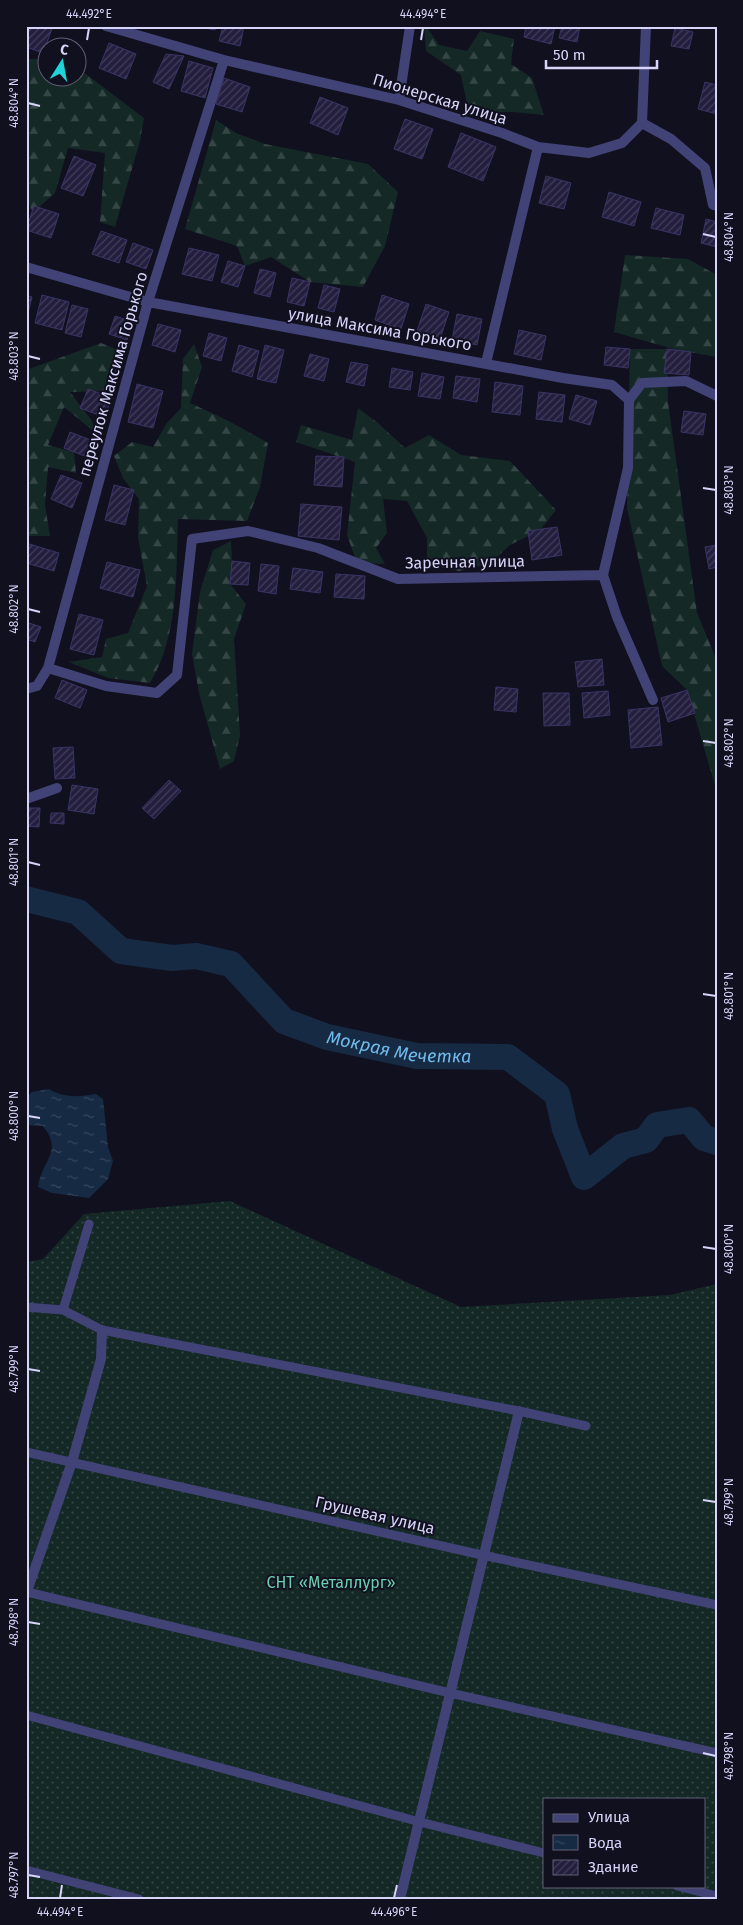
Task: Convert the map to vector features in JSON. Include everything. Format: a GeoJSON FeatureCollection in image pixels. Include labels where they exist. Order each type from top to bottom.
{"type":"FeatureCollection","features":[{"type":"Feature","properties":{"kind":"street","name":"Пионерская улица"},"geometry":{"type":"LineString","coordinates":[[106,26],[224,60],[399,100],[502,132],[538,147],[589,152],[622,143],[642,123]]}},
{"type":"Feature","properties":{"kind":"street"},"geometry":{"type":"LineString","coordinates":[[399,100],[410,26]]}},
{"type":"Feature","properties":{"kind":"street"},"geometry":{"type":"LineString","coordinates":[[646,26],[642,123],[671,139],[705,168],[713,205],[717,206]]}},
{"type":"Feature","properties":{"kind":"street","name":"переулок Максима Горького"},"geometry":{"type":"LineString","coordinates":[[26,689],[37,686],[48,668],[148,302],[224,60]]}},
{"type":"Feature","properties":{"kind":"street"},"geometry":{"type":"LineString","coordinates":[[486,363],[538,147]]}},
{"type":"Feature","properties":{"kind":"street","name":"улица Максима Горького"},"geometry":{"type":"LineString","coordinates":[[26,267],[148,302],[563,378],[612,385],[629,400]]}},
{"type":"Feature","properties":{"kind":"street"},"geometry":{"type":"LineString","coordinates":[[652,700],[617,616],[603,575],[628,468],[629,400],[642,383],[686,381],[717,396]]}},
{"type":"Feature","properties":{"kind":"street","name":"Заречная улица"},"geometry":{"type":"LineString","coordinates":[[48,668],[106,686],[157,693],[177,675],[192,538],[248,530],[318,548],[398,578],[603,575]]}},
{"type":"Feature","properties":{"kind":"street"},"geometry":{"type":"LineString","coordinates":[[26,799],[57,788]]}},
{"type":"Feature","properties":{"kind":"street"},"geometry":{"type":"LineString","coordinates":[[27,1593],[29,1576],[72,1462],[101,1359],[102,1330]]}},
{"type":"Feature","properties":{"kind":"street"},"geometry":{"type":"LineString","coordinates":[[400,1899],[420,1822],[482,1555],[519,1411]]}},
{"type":"Feature","properties":{"kind":"lane"},"geometry":{"type":"LineString","coordinates":[[63,1310],[89,1224]]}},
{"type":"Feature","properties":{"kind":"lane"},"geometry":{"type":"LineString","coordinates":[[26,1307],[63,1310],[102,1330],[519,1411],[586,1426]]}},
{"type":"Feature","properties":{"kind":"lane","name":"Грушевая улица"},"geometry":{"type":"LineString","coordinates":[[26,1452],[482,1555],[717,1605]]}},
{"type":"Feature","properties":{"kind":"lane"},"geometry":{"type":"LineString","coordinates":[[27,1593],[450,1693],[717,1753]]}},
{"type":"Feature","properties":{"kind":"lane"},"geometry":{"type":"LineString","coordinates":[[26,1715],[420,1822],[543,1853]]}},
{"type":"Feature","properties":{"kind":"lane"},"geometry":{"type":"LineString","coordinates":[[26,1870],[139,1899]]}},
{"type":"Feature","properties":{"kind":"lane"},"geometry":{"type":"LineString","coordinates":[[685,1888],[717,1896]]}},
{"type":"Feature","properties":{"kind":"green space"},"geometry":{"type":"Polygon","coordinates":[[[424,26],[426,26],[439,45],[467,51],[480,31],[514,39],[511,64],[532,78],[544,115],[513,112],[469,113],[461,75],[426,51],[424,26]]]}},
{"type":"Feature","properties":{"kind":"green space"},"geometry":{"type":"Polygon","coordinates":[[[26,59],[38,59],[38,88],[88,88],[88,76],[144,118],[140,141],[115,227],[100,222],[105,153],[68,148],[55,193],[32,213],[26,194],[28,140],[26,142],[26,59]]]}},
{"type":"Feature","properties":{"kind":"green space"},"geometry":{"type":"Polygon","coordinates":[[[216,120],[236,133],[265,144],[368,164],[398,192],[385,246],[363,287],[310,282],[271,257],[245,266],[237,246],[185,229],[216,120]]]}},
{"type":"Feature","properties":{"kind":"green space"},"geometry":{"type":"Polygon","coordinates":[[[625,255],[688,259],[717,275],[717,357],[677,350],[614,332],[625,255]]]}},
{"type":"Feature","properties":{"kind":"green space"},"geometry":{"type":"Polygon","coordinates":[[[101,343],[123,352],[111,391],[70,392],[92,421],[97,434],[64,407],[48,445],[74,452],[76,473],[48,467],[45,505],[50,536],[26,536],[26,370],[101,343]]]}},
{"type":"Feature","properties":{"kind":"green space"},"geometry":{"type":"Polygon","coordinates":[[[194,344],[202,367],[190,403],[229,421],[268,443],[260,487],[247,521],[178,519],[174,604],[166,645],[159,664],[150,683],[108,678],[69,662],[102,657],[106,639],[128,633],[147,586],[138,538],[139,499],[123,478],[114,456],[132,442],[153,447],[167,423],[181,408],[183,359],[194,344]]]}},
{"type":"Feature","properties":{"kind":"green space"},"geometry":{"type":"Polygon","coordinates":[[[630,349],[667,349],[668,402],[697,613],[717,661],[717,792],[687,690],[662,666],[627,508],[630,349]]]}},
{"type":"Feature","properties":{"kind":"green space"},"geometry":{"type":"Polygon","coordinates":[[[358,408],[378,423],[405,448],[429,435],[461,455],[510,461],[556,510],[540,530],[510,545],[489,564],[459,571],[427,565],[427,538],[407,501],[383,499],[387,533],[376,548],[385,564],[357,563],[347,535],[355,462],[296,442],[301,425],[352,440],[358,408]]]}},
{"type":"Feature","properties":{"kind":"green space"},"geometry":{"type":"Polygon","coordinates":[[[231,541],[230,584],[246,604],[234,639],[240,735],[234,761],[220,769],[199,693],[192,654],[200,592],[213,550],[231,541]]]}},
{"type":"Feature","properties":{"kind":"green space","name":"СНТ «Металлург»"},"geometry":{"type":"Polygon","coordinates":[[[230,1201],[461,1307],[670,1295],[717,1284],[717,1899],[26,1899],[26,1262],[43,1259],[84,1214],[230,1201]]]}},
{"type":"Feature","properties":{"kind":"water"},"geometry":{"type":"Polygon","coordinates":[[[49,1089],[60,1094],[72,1096],[96,1094],[103,1099],[108,1147],[113,1161],[108,1179],[89,1198],[52,1193],[38,1187],[52,1143],[43,1126],[26,1125],[26,1098],[32,1092],[49,1089]]]}},
{"type":"Feature","properties":{"kind":"building"},"geometry":{"type":"Polygon","coordinates":[[[27,26],[53,26],[49,38],[38,38],[38,51],[26,47],[27,26]]]}},
{"type":"Feature","properties":{"kind":"building"},"geometry":{"type":"Polygon","coordinates":[[[195,26],[215,26],[215,30],[195,26]]]}},
{"type":"Feature","properties":{"kind":"building"},"geometry":{"type":"Polygon","coordinates":[[[223,26],[244,26],[240,46],[219,41],[223,26]]]}},
{"type":"Feature","properties":{"kind":"building"},"geometry":{"type":"Polygon","coordinates":[[[526,26],[555,26],[551,44],[524,37],[526,26]]]}},
{"type":"Feature","properties":{"kind":"building"},"geometry":{"type":"Polygon","coordinates":[[[562,26],[580,26],[577,42],[559,38],[562,26]]]}},
{"type":"Feature","properties":{"kind":"building"},"geometry":{"type":"Polygon","coordinates":[[[675,28],[693,32],[689,49],[671,46],[675,28]]]}},
{"type":"Feature","properties":{"kind":"building"},"geometry":{"type":"Polygon","coordinates":[[[109,43],[136,54],[126,79],[99,68],[109,43]]]}},
{"type":"Feature","properties":{"kind":"building"},"geometry":{"type":"Polygon","coordinates":[[[166,54],[184,56],[169,89],[153,82],[166,54]]]}},
{"type":"Feature","properties":{"kind":"building"},"geometry":{"type":"Polygon","coordinates":[[[189,61],[213,68],[205,98],[181,91],[189,61]]]}},
{"type":"Feature","properties":{"kind":"building"},"geometry":{"type":"Polygon","coordinates":[[[224,78],[250,87],[242,112],[216,104],[224,78]]]}},
{"type":"Feature","properties":{"kind":"building"},"geometry":{"type":"Polygon","coordinates":[[[705,82],[717,85],[717,114],[698,109],[705,82]]]}},
{"type":"Feature","properties":{"kind":"building"},"geometry":{"type":"Polygon","coordinates":[[[320,97],[348,108],[338,135],[310,123],[320,97]]]}},
{"type":"Feature","properties":{"kind":"building"},"geometry":{"type":"Polygon","coordinates":[[[405,119],[433,129],[422,159],[394,149],[405,119]]]}},
{"type":"Feature","properties":{"kind":"building"},"geometry":{"type":"Polygon","coordinates":[[[461,133],[496,147],[483,181],[448,167],[461,133]]]}},
{"type":"Feature","properties":{"kind":"building"},"geometry":{"type":"Polygon","coordinates":[[[74,156],[96,165],[83,196],[61,188],[74,156]]]}},
{"type":"Feature","properties":{"kind":"building"},"geometry":{"type":"Polygon","coordinates":[[[546,176],[571,183],[564,209],[539,203],[546,176]]]}},
{"type":"Feature","properties":{"kind":"building"},"geometry":{"type":"Polygon","coordinates":[[[609,192],[641,202],[634,226],[602,217],[609,192]]]}},
{"type":"Feature","properties":{"kind":"building"},"geometry":{"type":"Polygon","coordinates":[[[34,206],[59,214],[51,238],[26,230],[34,206]]]}},
{"type":"Feature","properties":{"kind":"building"},"geometry":{"type":"Polygon","coordinates":[[[656,208],[684,215],[680,235],[651,228],[656,208]]]}},
{"type":"Feature","properties":{"kind":"building"},"geometry":{"type":"Polygon","coordinates":[[[706,219],[717,222],[717,247],[701,243],[706,219]]]}},
{"type":"Feature","properties":{"kind":"building"},"geometry":{"type":"Polygon","coordinates":[[[101,231],[127,240],[119,263],[92,254],[101,231]]]}},
{"type":"Feature","properties":{"kind":"building"},"geometry":{"type":"Polygon","coordinates":[[[133,243],[153,250],[146,269],[126,262],[133,243]]]}},
{"type":"Feature","properties":{"kind":"building"},"geometry":{"type":"Polygon","coordinates":[[[189,248],[219,255],[212,281],[182,274],[189,248]]]}},
{"type":"Feature","properties":{"kind":"building"},"geometry":{"type":"Polygon","coordinates":[[[228,261],[245,266],[238,287],[221,282],[228,261]]]}},
{"type":"Feature","properties":{"kind":"building"},"geometry":{"type":"Polygon","coordinates":[[[260,269],[276,273],[270,297],[254,293],[260,269]]]}},
{"type":"Feature","properties":{"kind":"building"},"geometry":{"type":"Polygon","coordinates":[[[292,278],[310,282],[304,306],[287,302],[292,278]]]}},
{"type":"Feature","properties":{"kind":"building"},"geometry":{"type":"Polygon","coordinates":[[[324,285],[340,289],[334,312],[318,308],[324,285]]]}},
{"type":"Feature","properties":{"kind":"building"},"geometry":{"type":"Polygon","coordinates":[[[26,295],[32,297],[27,317],[26,317],[26,295]]]}},
{"type":"Feature","properties":{"kind":"building"},"geometry":{"type":"Polygon","coordinates":[[[42,295],[69,302],[62,330],[35,323],[42,295]]]}},
{"type":"Feature","properties":{"kind":"building"},"geometry":{"type":"Polygon","coordinates":[[[382,295],[409,304],[401,329],[375,320],[382,295]]]}},
{"type":"Feature","properties":{"kind":"building"},"geometry":{"type":"Polygon","coordinates":[[[426,304],[449,312],[440,339],[417,331],[426,304]]]}},
{"type":"Feature","properties":{"kind":"building"},"geometry":{"type":"Polygon","coordinates":[[[72,305],[88,309],[81,337],[65,333],[72,305]]]}},
{"type":"Feature","properties":{"kind":"building"},"geometry":{"type":"Polygon","coordinates":[[[457,314],[482,319],[477,345],[452,340],[457,314]]]}},
{"type":"Feature","properties":{"kind":"building"},"geometry":{"type":"Polygon","coordinates":[[[115,316],[133,322],[127,340],[109,334],[115,316]]]}},
{"type":"Feature","properties":{"kind":"building"},"geometry":{"type":"Polygon","coordinates":[[[158,324],[181,330],[175,352],[152,345],[158,324]]]}},
{"type":"Feature","properties":{"kind":"building"},"geometry":{"type":"Polygon","coordinates":[[[519,330],[546,336],[541,360],[514,354],[519,330]]]}},
{"type":"Feature","properties":{"kind":"building"},"geometry":{"type":"Polygon","coordinates":[[[209,333],[227,338],[221,361],[203,356],[209,333]]]}},
{"type":"Feature","properties":{"kind":"building"},"geometry":{"type":"Polygon","coordinates":[[[239,345],[259,351],[252,377],[232,371],[239,345]]]}},
{"type":"Feature","properties":{"kind":"building"},"geometry":{"type":"Polygon","coordinates":[[[265,345],[284,350],[276,383],[257,379],[265,345]]]}},
{"type":"Feature","properties":{"kind":"building"},"geometry":{"type":"Polygon","coordinates":[[[606,347],[630,349],[628,368],[604,365],[606,347]]]}},
{"type":"Feature","properties":{"kind":"building"},"geometry":{"type":"Polygon","coordinates":[[[667,349],[691,352],[689,375],[664,373],[667,349]]]}},
{"type":"Feature","properties":{"kind":"building"},"geometry":{"type":"Polygon","coordinates":[[[310,354],[329,359],[324,381],[304,376],[310,354]]]}},
{"type":"Feature","properties":{"kind":"building"},"geometry":{"type":"Polygon","coordinates":[[[351,362],[368,365],[364,386],[346,382],[351,362]]]}},
{"type":"Feature","properties":{"kind":"building"},"geometry":{"type":"Polygon","coordinates":[[[392,368],[413,372],[410,390],[389,387],[392,368]]]}},
{"type":"Feature","properties":{"kind":"building"},"geometry":{"type":"Polygon","coordinates":[[[422,373],[444,377],[440,399],[418,396],[422,373]]]}},
{"type":"Feature","properties":{"kind":"building"},"geometry":{"type":"Polygon","coordinates":[[[456,376],[480,379],[477,402],[453,398],[456,376]]]}},
{"type":"Feature","properties":{"kind":"building"},"geometry":{"type":"Polygon","coordinates":[[[495,382],[523,386],[520,415],[492,412],[495,382]]]}},
{"type":"Feature","properties":{"kind":"building"},"geometry":{"type":"Polygon","coordinates":[[[137,384],[163,391],[153,428],[128,422],[137,384]]]}},
{"type":"Feature","properties":{"kind":"building"},"geometry":{"type":"Polygon","coordinates":[[[88,389],[112,398],[104,417],[80,408],[88,389]]]}},
{"type":"Feature","properties":{"kind":"building"},"geometry":{"type":"Polygon","coordinates":[[[539,392],[565,395],[562,422],[536,419],[539,392]]]}},
{"type":"Feature","properties":{"kind":"building"},"geometry":{"type":"Polygon","coordinates":[[[576,395],[597,401],[590,425],[569,419],[576,395]]]}},
{"type":"Feature","properties":{"kind":"building"},"geometry":{"type":"Polygon","coordinates":[[[684,411],[706,414],[703,435],[681,432],[684,411]]]}},
{"type":"Feature","properties":{"kind":"building"},"geometry":{"type":"Polygon","coordinates":[[[70,432],[96,442],[90,458],[64,448],[70,432]]]}},
{"type":"Feature","properties":{"kind":"building"},"geometry":{"type":"Polygon","coordinates":[[[316,456],[344,457],[342,487],[314,485],[316,456]]]}},
{"type":"Feature","properties":{"kind":"building"},"geometry":{"type":"Polygon","coordinates":[[[61,475],[82,483],[72,508],[51,499],[61,475]]]}},
{"type":"Feature","properties":{"kind":"building"},"geometry":{"type":"Polygon","coordinates":[[[114,485],[134,490],[125,525],[105,520],[114,485]]]}},
{"type":"Feature","properties":{"kind":"building"},"geometry":{"type":"Polygon","coordinates":[[[301,504],[342,507],[339,540],[298,536],[301,504]]]}},
{"type":"Feature","properties":{"kind":"building"},"geometry":{"type":"Polygon","coordinates":[[[557,527],[562,555],[532,560],[528,531],[557,527]]]}},
{"type":"Feature","properties":{"kind":"building"},"geometry":{"type":"Polygon","coordinates":[[[26,543],[59,553],[54,571],[26,563],[26,543]]]}},
{"type":"Feature","properties":{"kind":"building"},"geometry":{"type":"Polygon","coordinates":[[[717,545],[717,567],[709,569],[705,547],[717,545]]]}},
{"type":"Feature","properties":{"kind":"building"},"geometry":{"type":"Polygon","coordinates":[[[232,561],[250,563],[248,585],[230,584],[232,561]]]}},
{"type":"Feature","properties":{"kind":"building"},"geometry":{"type":"Polygon","coordinates":[[[107,562],[140,570],[133,597],[100,588],[107,562]]]}},
{"type":"Feature","properties":{"kind":"building"},"geometry":{"type":"Polygon","coordinates":[[[261,564],[279,566],[276,594],[258,591],[261,564]]]}},
{"type":"Feature","properties":{"kind":"building"},"geometry":{"type":"Polygon","coordinates":[[[293,568],[323,572],[320,593],[290,589],[293,568]]]}},
{"type":"Feature","properties":{"kind":"building"},"geometry":{"type":"Polygon","coordinates":[[[336,574],[365,576],[364,599],[334,597],[336,574]]]}},
{"type":"Feature","properties":{"kind":"building"},"geometry":{"type":"Polygon","coordinates":[[[79,614],[103,620],[94,655],[70,649],[79,614]]]}},
{"type":"Feature","properties":{"kind":"building"},"geometry":{"type":"Polygon","coordinates":[[[26,622],[41,627],[35,642],[26,639],[26,622]]]}},
{"type":"Feature","properties":{"kind":"building"},"geometry":{"type":"Polygon","coordinates":[[[602,659],[604,685],[578,687],[575,662],[602,659]]]}},
{"type":"Feature","properties":{"kind":"building"},"geometry":{"type":"Polygon","coordinates":[[[62,680],[87,690],[80,708],[55,698],[62,680]]]}},
{"type":"Feature","properties":{"kind":"building"},"geometry":{"type":"Polygon","coordinates":[[[496,687],[518,689],[516,712],[494,710],[496,687]]]}},
{"type":"Feature","properties":{"kind":"building"},"geometry":{"type":"Polygon","coordinates":[[[687,690],[695,713],[668,722],[661,698],[687,690]]]}},
{"type":"Feature","properties":{"kind":"building"},"geometry":{"type":"Polygon","coordinates":[[[608,691],[610,715],[584,718],[582,693],[608,691]]]}},
{"type":"Feature","properties":{"kind":"building"},"geometry":{"type":"Polygon","coordinates":[[[543,693],[569,693],[570,725],[544,726],[543,693]]]}},
{"type":"Feature","properties":{"kind":"building"},"geometry":{"type":"Polygon","coordinates":[[[658,707],[662,745],[631,748],[628,710],[658,707]]]}},
{"type":"Feature","properties":{"kind":"building"},"geometry":{"type":"Polygon","coordinates":[[[73,747],[75,778],[55,779],[53,748],[73,747]]]}},
{"type":"Feature","properties":{"kind":"building"},"geometry":{"type":"Polygon","coordinates":[[[169,780],[181,791],[154,819],[142,808],[169,780]]]}},
{"type":"Feature","properties":{"kind":"building"},"geometry":{"type":"Polygon","coordinates":[[[72,785],[98,789],[94,814],[68,810],[72,785]]]}},
{"type":"Feature","properties":{"kind":"building"},"geometry":{"type":"Polygon","coordinates":[[[26,808],[40,808],[39,827],[26,826],[26,808]]]}},
{"type":"Feature","properties":{"kind":"building"},"geometry":{"type":"Polygon","coordinates":[[[51,813],[64,813],[64,824],[50,823],[51,813]]]}},
{"type":"Feature","properties":{"kind":"waterway","name":"Мокрая Мечетка"},"geometry":{"type":"LineString","coordinates":[[26,899],[78,912],[121,951],[172,958],[196,956],[231,964],[284,1021],[327,1037],[417,1056],[508,1057],[557,1094],[565,1129],[584,1177],[623,1146],[646,1140],[657,1125],[689,1120],[704,1138],[717,1142]]}}]}
